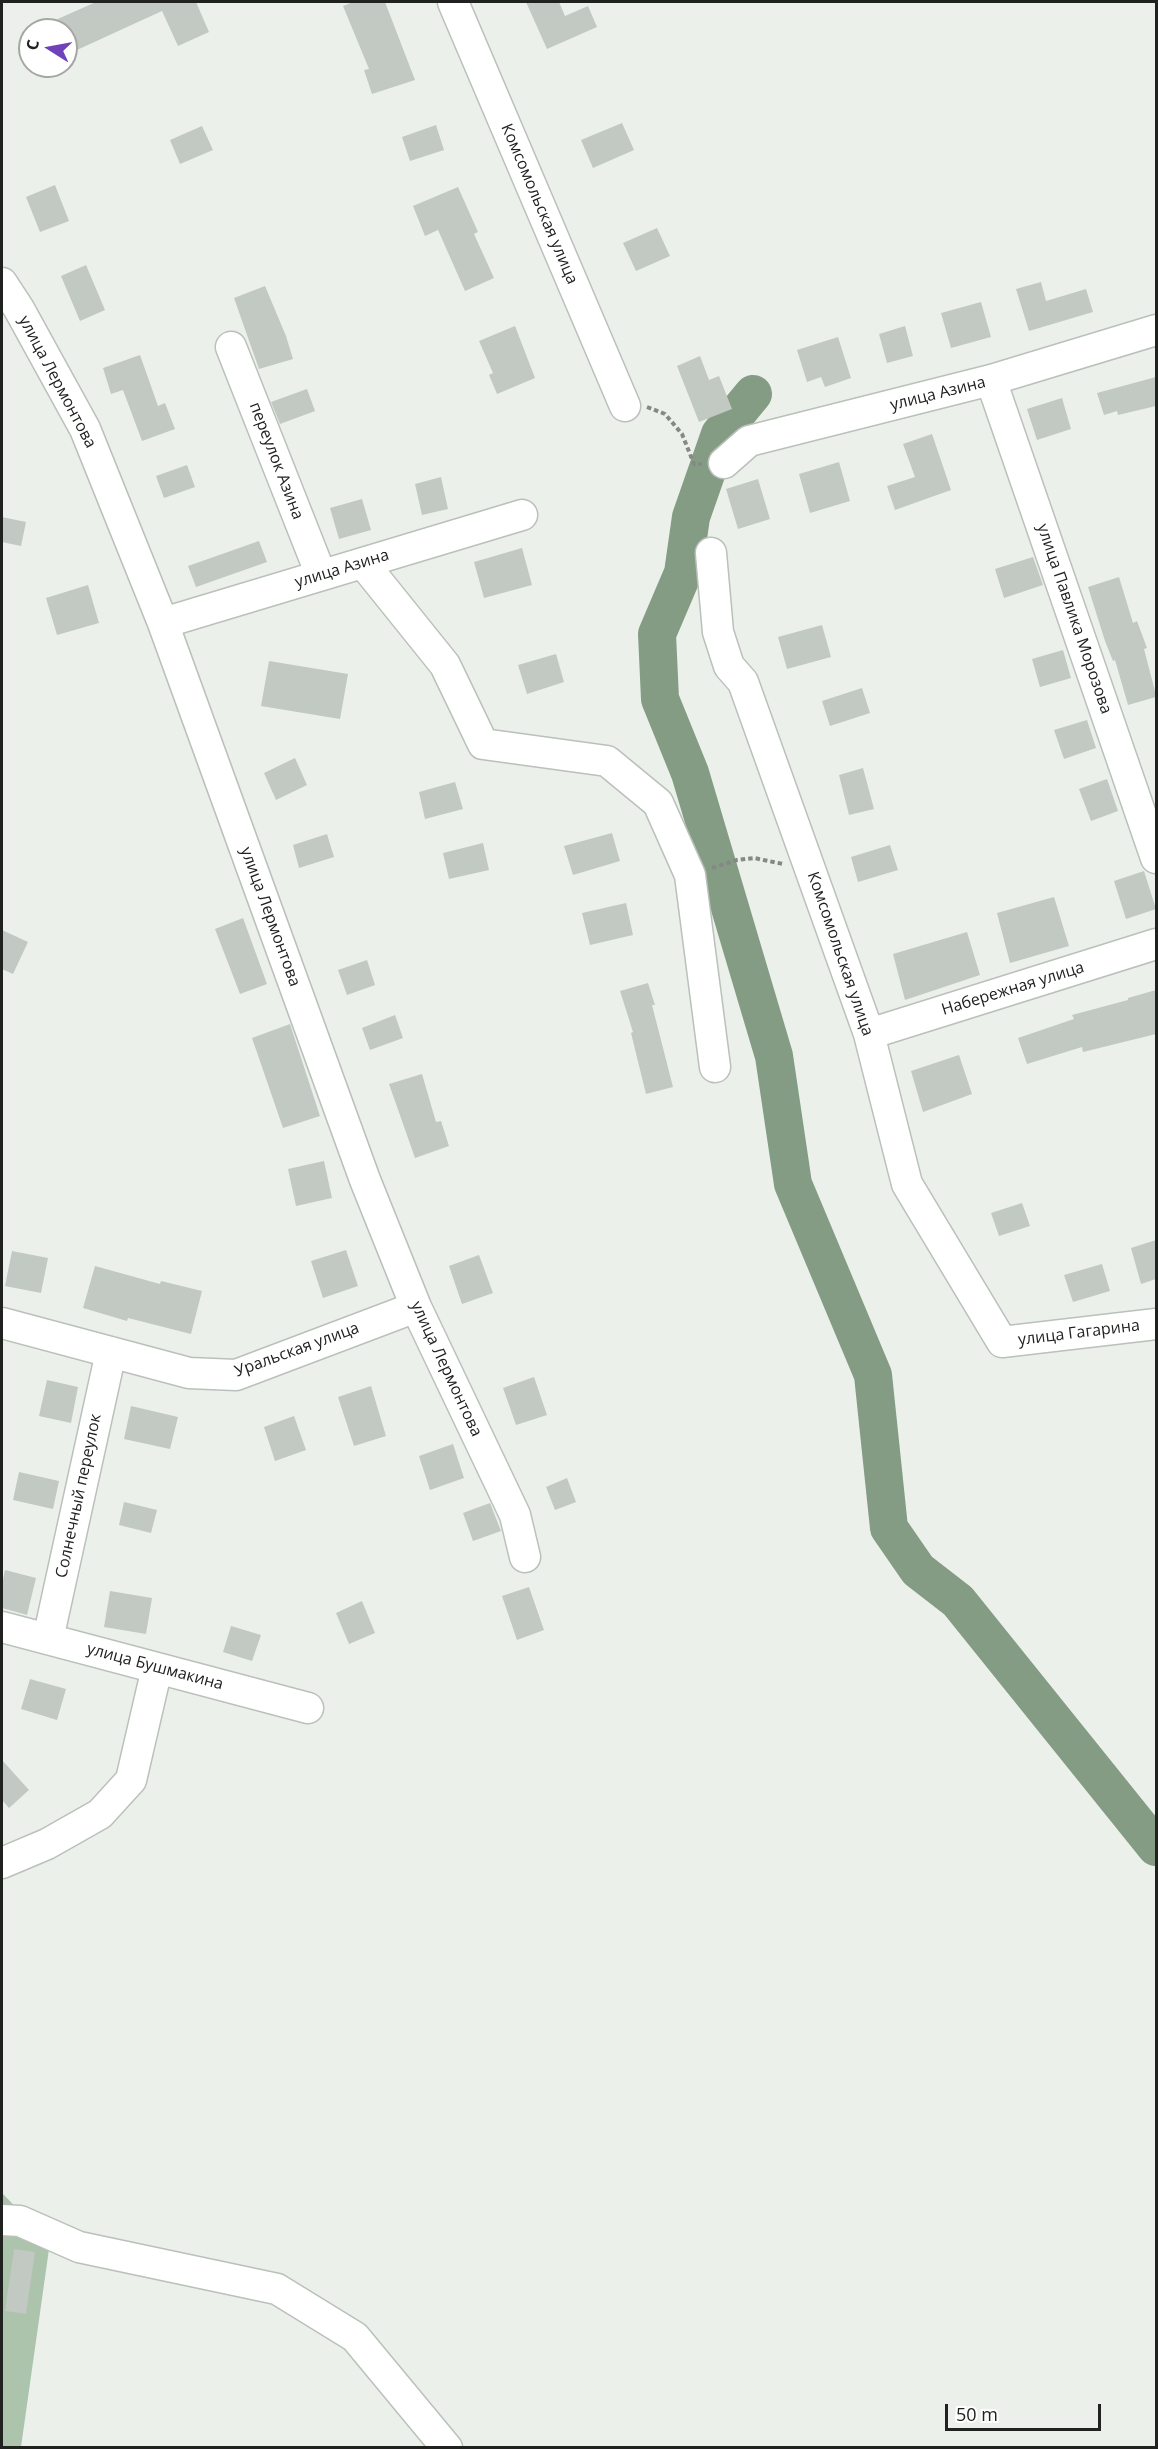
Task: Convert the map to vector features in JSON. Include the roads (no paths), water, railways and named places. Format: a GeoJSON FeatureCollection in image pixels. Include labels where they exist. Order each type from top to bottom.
{"type":"FeatureCollection","features":[{"type":"Feature","properties":{"kind":"street","name":"Комсомольская улица"},"geometry":{"type":"LineString","coordinates":[[453,2],[626,406]]}},
{"type":"Feature","properties":{"kind":"street","name":"улица Лермонтова"},"geometry":{"type":"LineString","coordinates":[[2,283],[19,309],[85,429],[163,623],[365,1180],[416,1306],[515,1515],[525,1557]]}},
{"type":"Feature","properties":{"kind":"street","name":"улица Азина"},"geometry":{"type":"LineString","coordinates":[[724,463],[749,441],[991,380],[1156,330]]}},
{"type":"Feature","properties":{"kind":"street","name":"переулок Азина"},"geometry":{"type":"LineString","coordinates":[[231,347],[321,575]]}},
{"type":"Feature","properties":{"kind":"street","name":"улица Павлика Морозова"},"geometry":{"type":"LineString","coordinates":[[991,380],[1156,858]]}},
{"type":"Feature","properties":{"kind":"street","name":"улица Азина"},"geometry":{"type":"LineString","coordinates":[[163,623],[522,515]]}},
{"type":"Feature","properties":{"kind":"street","name":"Комсомольская улица"},"geometry":{"type":"LineString","coordinates":[[711,554],[718,632],[729,666],[743,682],[869,1034],[907,1184],[1002,1341]]}},
{"type":"Feature","properties":{"kind":"street"},"geometry":{"type":"LineString","coordinates":[[363,563],[445,665],[483,744],[607,761],[658,803],[690,875],[715,1067]]}},
{"type":"Feature","properties":{"kind":"street","name":"Набережная улица"},"geometry":{"type":"LineString","coordinates":[[869,1034],[1156,944]]}},
{"type":"Feature","properties":{"kind":"street","name":"Уральская улица"},"geometry":{"type":"LineString","coordinates":[[2,1323],[189,1373],[236,1375],[416,1306]]}},
{"type":"Feature","properties":{"kind":"street","name":"улица Гагарина"},"geometry":{"type":"LineString","coordinates":[[1002,1341],[1156,1324]]}},
{"type":"Feature","properties":{"kind":"street","name":"Солнечный переулок"},"geometry":{"type":"LineString","coordinates":[[48,1639],[111,1352]]}},
{"type":"Feature","properties":{"kind":"street","name":"улица Бушмакина"},"geometry":{"type":"LineString","coordinates":[[2,1627],[308,1708]]}},
{"type":"Feature","properties":{"kind":"street"},"geometry":{"type":"LineString","coordinates":[[2,1863],[47,1844],[100,1814],[131,1780],[157,1668]]}},
{"type":"Feature","properties":{"kind":"street"},"geometry":{"type":"LineString","coordinates":[[2,2220],[20,2221],[80,2247],[277,2289],[355,2337],[447,2448]]}},
{"type":"Feature","properties":{"kind":"waterway"},"geometry":{"type":"LineString","coordinates":[[753,394],[720,434],[691,517],[683,573],[657,634],[660,699],[690,773],[774,1056],[793,1184],[873,1375],[889,1528],[918,1570],[958,1601],[1156,1847]]}}]}
